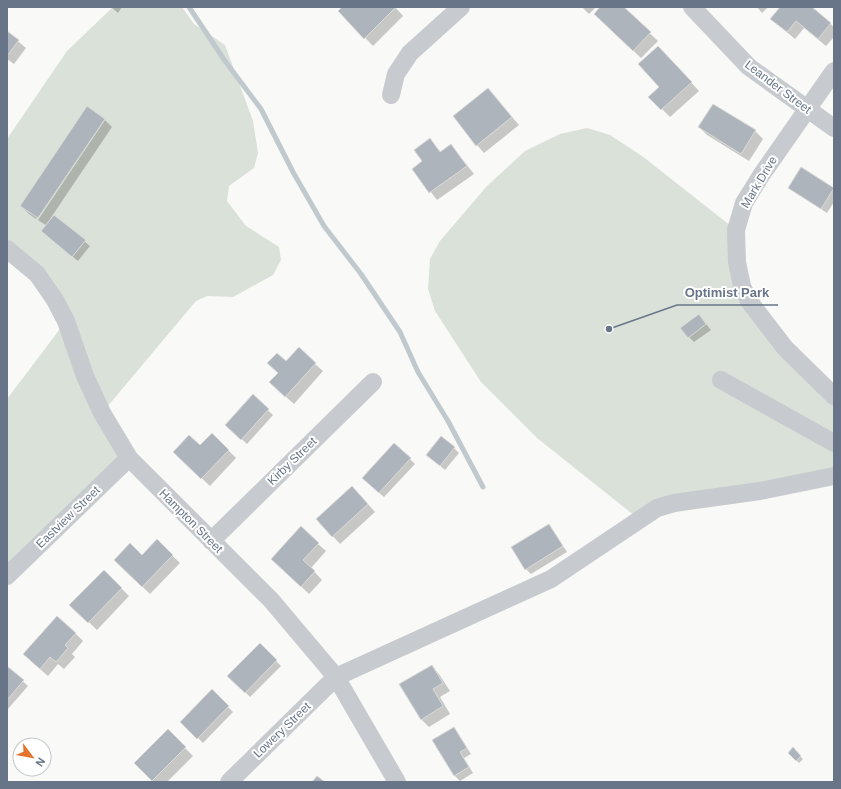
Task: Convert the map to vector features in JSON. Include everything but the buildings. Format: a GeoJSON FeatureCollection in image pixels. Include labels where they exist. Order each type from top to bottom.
{"type":"FeatureCollection","features":[{"type":"Feature","properties":{"kind":"street"},"geometry":{"type":"LineString","coordinates":[[391,95],[396,74],[410,54],[461,7]]}},
{"type":"Feature","properties":{"kind":"street","name":"Leander Street"},"geometry":{"type":"LineString","coordinates":[[692,7],[749,67],[834,128]]}},
{"type":"Feature","properties":{"kind":"street","name":"Mark Drive"},"geometry":{"type":"LineString","coordinates":[[834,70],[762,174],[744,203],[736,230],[737,262],[742,286],[749,301],[785,348],[834,396]]}},
{"type":"Feature","properties":{"kind":"street","name":"Hampton Street"},"geometry":{"type":"LineString","coordinates":[[7,249],[37,274],[55,300],[66,321],[85,376],[102,413],[129,458],[271,600],[336,678],[397,782]]}},
{"type":"Feature","properties":{"kind":"street"},"geometry":{"type":"LineString","coordinates":[[721,380],[834,443]]}},
{"type":"Feature","properties":{"kind":"street","name":"Kirby Street"},"geometry":{"type":"LineString","coordinates":[[211,541],[373,382]]}},
{"type":"Feature","properties":{"kind":"street","name":"Eastview Street"},"geometry":{"type":"LineString","coordinates":[[7,576],[129,458]]}},
{"type":"Feature","properties":{"kind":"street","name":"Lowery Street"},"geometry":{"type":"LineString","coordinates":[[228,782],[336,678],[551,579],[656,508],[674,503],[760,491],[834,476]]}},
{"type":"Feature","properties":{"kind":"shaded area"},"geometry":{"type":"Polygon","coordinates":[[[113,7],[182,7],[194,24],[225,45],[253,121],[258,153],[254,168],[229,186],[227,201],[246,226],[279,247],[281,260],[273,275],[233,297],[207,296],[196,301],[102,413],[129,458],[7,576],[7,399],[66,321],[7,249],[7,139],[67,51],[113,7]]]}},
{"type":"Feature","properties":{"kind":"shaded area"},"geometry":{"type":"Polygon","coordinates":[[[587,128],[610,135],[642,156],[736,230],[742,286],[834,396],[834,476],[640,520],[537,438],[481,382],[435,311],[428,289],[430,259],[440,241],[487,186],[525,151],[560,134],[587,128]]]}},
{"type":"Feature","properties":{"kind":"waterway"},"geometry":{"type":"LineString","coordinates":[[189,7],[225,61],[261,109],[293,172],[324,226],[361,274],[400,332],[418,372],[448,421],[483,487]]}},
{"type":"Feature","properties":{"kind":"place","name":"Optimist Park"},"geometry":{"type":"Point","coordinates":[609,329]}}]}
